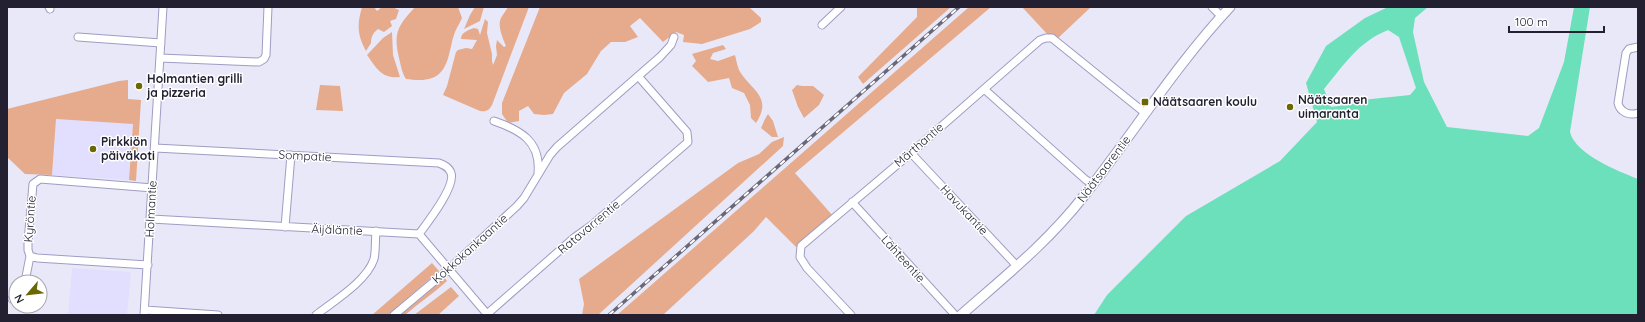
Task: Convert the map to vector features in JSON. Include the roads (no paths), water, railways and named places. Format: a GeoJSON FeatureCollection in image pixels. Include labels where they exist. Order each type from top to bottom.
{"type":"FeatureCollection","features":[{"type":"Feature","properties":{"kind":"street","name":"Holmantie"},"geometry":{"type":"LineString","coordinates":[[144,312],[151,219],[163,7]]}},
{"type":"Feature","properties":{"kind":"street"},"geometry":{"type":"LineString","coordinates":[[160,58],[255,63],[262,61],[266,55],[268,7]]}},
{"type":"Feature","properties":{"kind":"street"},"geometry":{"type":"LineString","coordinates":[[822,25],[841,7]]}},
{"type":"Feature","properties":{"kind":"street"},"geometry":{"type":"LineString","coordinates":[[1212,7],[1221,16]]}},
{"type":"Feature","properties":{"kind":"street","name":"Näätsaarentie"},"geometry":{"type":"LineString","coordinates":[[961,315],[1017,266],[1060,225],[1093,184],[1197,45],[1230,7]]}},
{"type":"Feature","properties":{"kind":"street"},"geometry":{"type":"LineString","coordinates":[[78,37],[161,43]]}},
{"type":"Feature","properties":{"kind":"street","name":"Kokkokankaantie"},"geometry":{"type":"LineString","coordinates":[[394,315],[448,269],[517,206],[524,198],[550,155],[557,147],[660,57],[671,45],[674,37]]}},
{"type":"Feature","properties":{"kind":"street","name":"Märthantie"},"geometry":{"type":"LineString","coordinates":[[851,315],[807,268],[800,257],[801,246],[911,153],[1040,40],[1052,38],[1145,113]]}},
{"type":"Feature","properties":{"kind":"street"},"geometry":{"type":"LineString","coordinates":[[1638,47],[1629,49],[1626,53],[1618,103],[1619,107],[1625,113],[1630,114],[1638,112]]}},
{"type":"Feature","properties":{"kind":"street","name":"Ratavarrentie"},"geometry":{"type":"LineString","coordinates":[[487,314],[575,237],[592,225],[686,145],[689,138],[687,132],[638,76]]}},
{"type":"Feature","properties":{"kind":"street"},"geometry":{"type":"LineString","coordinates":[[984,89],[1086,180],[1093,184]]}},
{"type":"Feature","properties":{"kind":"street"},"geometry":{"type":"LineString","coordinates":[[494,121],[514,128],[530,140],[538,159],[538,175]]}},
{"type":"Feature","properties":{"kind":"street","name":"Sompatie"},"geometry":{"type":"LineString","coordinates":[[155,148],[439,163],[444,165],[451,172],[450,185],[419,234]]}},
{"type":"Feature","properties":{"kind":"street","name":"Havukantie"},"geometry":{"type":"LineString","coordinates":[[911,153],[1017,266]]}},
{"type":"Feature","properties":{"kind":"street"},"geometry":{"type":"LineString","coordinates":[[285,227],[291,155]]}},
{"type":"Feature","properties":{"kind":"street","name":"Kyröntie"},"geometry":{"type":"LineString","coordinates":[[148,266],[44,259],[30,256],[28,242],[33,184],[40,179],[152,188]]}},
{"type":"Feature","properties":{"kind":"street","name":"Lähteentie"},"geometry":{"type":"LineString","coordinates":[[852,202],[955,315]]}},
{"type":"Feature","properties":{"kind":"street","name":"Äijäläntie"},"geometry":{"type":"LineString","coordinates":[[151,219],[419,234]]}},
{"type":"Feature","properties":{"kind":"street"},"geometry":{"type":"LineString","coordinates":[[316,315],[361,280],[374,259],[376,231]]}},
{"type":"Feature","properties":{"kind":"street"},"geometry":{"type":"LineString","coordinates":[[419,234],[487,314]]}},
{"type":"Feature","properties":{"kind":"street"},"geometry":{"type":"LineString","coordinates":[[27,274],[30,256]]}},
{"type":"Feature","properties":{"kind":"street"},"geometry":{"type":"LineString","coordinates":[[144,312],[218,315]]}},
{"type":"Feature","properties":{"kind":"railway"},"geometry":{"type":"LineString","coordinates":[[609,315],[959,7]]}},
{"type":"Feature","properties":{"kind":"place","name":"Holmantien grilli ja pizzeria"},"geometry":{"type":"Point","coordinates":[139,86]}},
{"type":"Feature","properties":{"kind":"place","name":"Näätsaaren koulu"},"geometry":{"type":"Point","coordinates":[1145,102]}},
{"type":"Feature","properties":{"kind":"place","name":"Näätsaaren uimaranta"},"geometry":{"type":"Point","coordinates":[1290,107]}},
{"type":"Feature","properties":{"kind":"place","name":"Pirkkiön päiväkoti"},"geometry":{"type":"Point","coordinates":[93,149]}}]}
